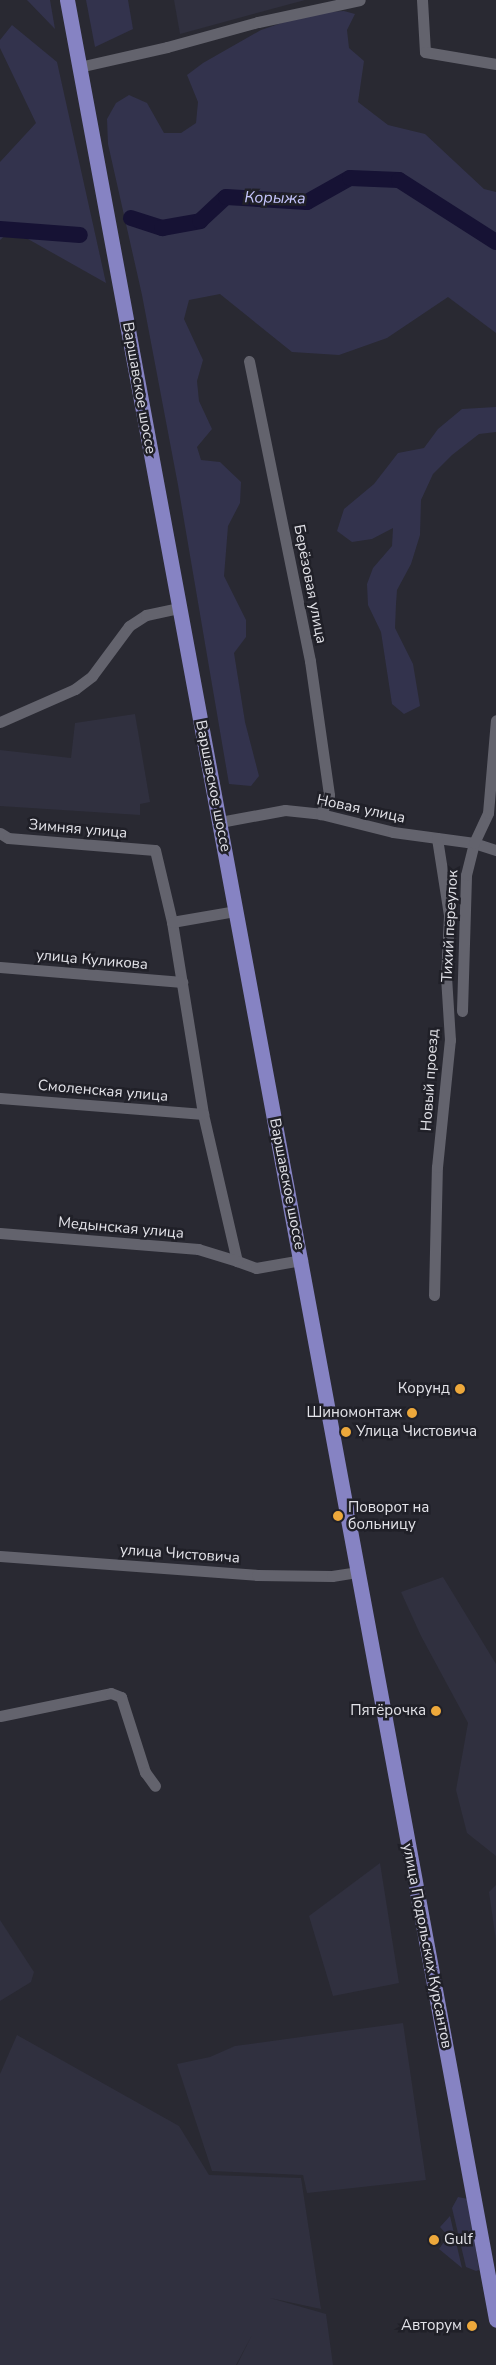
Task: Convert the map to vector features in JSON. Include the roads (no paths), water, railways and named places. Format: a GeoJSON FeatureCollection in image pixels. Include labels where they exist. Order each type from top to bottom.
{"type":"FeatureCollection","features":[{"type":"Feature","properties":{"kind":"main road","name":"Варшавское шоссе"},"geometry":{"type":"LineString","coordinates":[[67,0],[302,1260],[357,1572]]}},
{"type":"Feature","properties":{"kind":"main road","name":"улица Подольских Курсантов"},"geometry":{"type":"LineString","coordinates":[[357,1572],[496,2320]]}},
{"type":"Feature","properties":{"kind":"street"},"geometry":{"type":"LineString","coordinates":[[79,67],[167,47],[258,22],[360,0]]}},
{"type":"Feature","properties":{"kind":"street"},"geometry":{"type":"LineString","coordinates":[[422,0],[425,52],[496,64]]}},
{"type":"Feature","properties":{"kind":"street","name":"Берёзовая улица"},"geometry":{"type":"LineString","coordinates":[[249,361],[310,661],[329,795],[321,814]]}},
{"type":"Feature","properties":{"kind":"street"},"geometry":{"type":"LineString","coordinates":[[0,722],[75,689],[92,676],[129,626],[146,615],[179,608]]}},
{"type":"Feature","properties":{"kind":"street","name":"Тихий переулок"},"geometry":{"type":"LineString","coordinates":[[462,1011],[463,903],[474,843],[489,806],[496,720]]}},
{"type":"Feature","properties":{"kind":"street","name":"Новая улица"},"geometry":{"type":"LineString","coordinates":[[220,822],[285,810],[321,814],[393,832],[474,843],[496,850]]}},
{"type":"Feature","properties":{"kind":"street","name":"Зимняя улица"},"geometry":{"type":"LineString","coordinates":[[0,833],[8,838],[155,850],[172,922]]}},
{"type":"Feature","properties":{"kind":"street","name":"Новый проезд"},"geometry":{"type":"LineString","coordinates":[[434,1295],[437,1167],[450,1040],[446,977],[450,915],[437,838]]}},
{"type":"Feature","properties":{"kind":"street"},"geometry":{"type":"LineString","coordinates":[[236,911],[172,922],[203,1114],[237,1261]]}},
{"type":"Feature","properties":{"kind":"street","name":"улица Куликова"},"geometry":{"type":"LineString","coordinates":[[0,967],[182,982]]}},
{"type":"Feature","properties":{"kind":"street","name":"Смоленская улица"},"geometry":{"type":"LineString","coordinates":[[0,1098],[203,1114]]}},
{"type":"Feature","properties":{"kind":"street","name":"Медынская улица"},"geometry":{"type":"LineString","coordinates":[[0,1233],[198,1249],[256,1268],[302,1260]]}},
{"type":"Feature","properties":{"kind":"street","name":"улица Чистовича"},"geometry":{"type":"LineString","coordinates":[[0,1556],[257,1575],[332,1576],[357,1572]]}},
{"type":"Feature","properties":{"kind":"street"},"geometry":{"type":"LineString","coordinates":[[0,1716],[111,1693],[121,1697],[145,1772],[155,1786]]}},
{"type":"Feature","properties":{"kind":"waterway","name":"Корыжа"},"geometry":{"type":"LineString","coordinates":[[131,218],[162,228],[200,221],[226,197],[307,202],[350,178],[399,180],[496,242]]}},
{"type":"Feature","properties":{"kind":"waterway","name":"Корыжа"},"geometry":{"type":"LineString","coordinates":[[0,229],[80,235]]}},
{"type":"Feature","properties":{"kind":"place","name":"Корунд"},"geometry":{"type":"Point","coordinates":[460,1389]}},
{"type":"Feature","properties":{"kind":"place","name":"Шиномонтаж"},"geometry":{"type":"Point","coordinates":[412,1413]}},
{"type":"Feature","properties":{"kind":"place","name":"Улица Чистовича"},"geometry":{"type":"Point","coordinates":[346,1432]}},
{"type":"Feature","properties":{"kind":"place","name":"Поворот на больницу"},"geometry":{"type":"Point","coordinates":[338,1516]}},
{"type":"Feature","properties":{"kind":"place","name":"Пятёрочка"},"geometry":{"type":"Point","coordinates":[436,1711]}},
{"type":"Feature","properties":{"kind":"place","name":"Gulf"},"geometry":{"type":"Point","coordinates":[434,2240]}},
{"type":"Feature","properties":{"kind":"place","name":"Авторум"},"geometry":{"type":"Point","coordinates":[472,2326]}}]}
